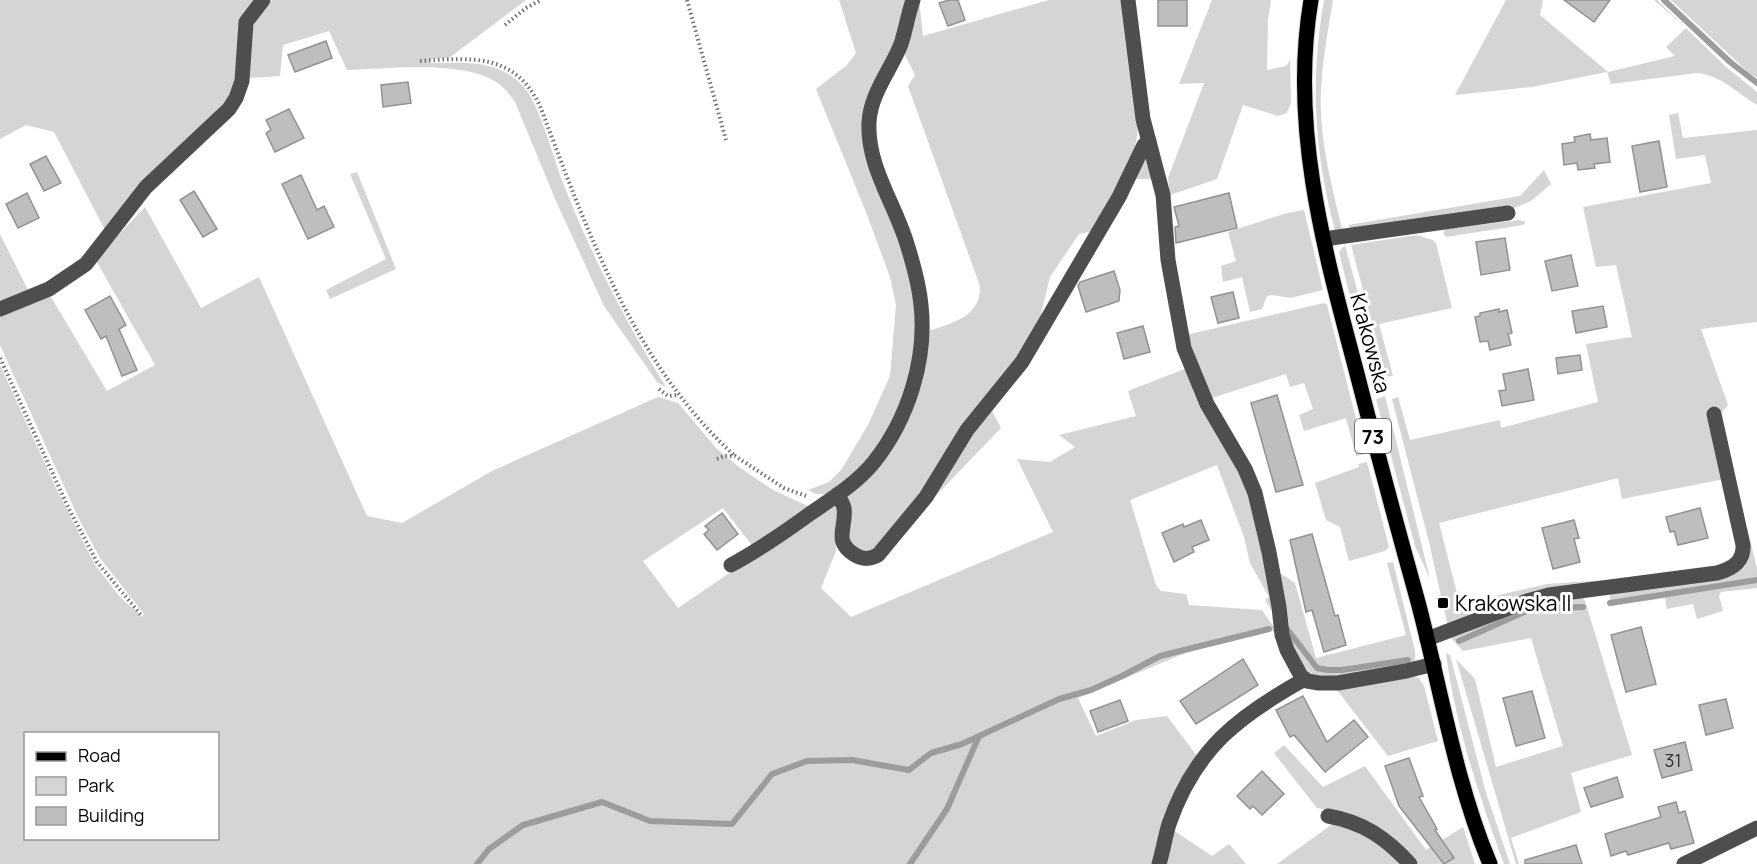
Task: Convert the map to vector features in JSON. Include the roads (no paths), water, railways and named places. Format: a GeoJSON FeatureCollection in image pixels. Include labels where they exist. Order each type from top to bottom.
{"type":"FeatureCollection","features":[{"type":"Feature","properties":{"kind":"main road","name":"Krakowska"},"geometry":{"type":"LineString","coordinates":[[1311,0],[1305,56],[1304,114],[1311,178],[1329,268],[1428,639],[1462,780],[1490,864]]}},
{"type":"Feature","properties":{"kind":"street"},"geometry":{"type":"LineString","coordinates":[[0,309],[50,289],[86,264],[146,187],[229,109],[242,81],[246,22],[263,0]]}},
{"type":"Feature","properties":{"kind":"street"},"geometry":{"type":"LineString","coordinates":[[731,565],[822,506],[874,462],[890,438],[909,398],[917,374],[921,353],[921,306],[918,285],[906,242],[873,153],[869,123],[877,93],[901,44],[913,0]]}},
{"type":"Feature","properties":{"kind":"street"},"geometry":{"type":"LineString","coordinates":[[1128,0],[1143,119],[1163,195],[1168,260],[1184,348],[1197,384],[1253,487],[1269,552],[1282,635],[1295,668],[1305,679],[1314,683],[1338,683],[1434,664]]}},
{"type":"Feature","properties":{"kind":"street"},"geometry":{"type":"LineString","coordinates":[[837,495],[844,510],[841,527],[844,544],[856,556],[865,559],[878,555],[926,497],[967,430],[1022,362],[1119,197],[1144,145],[1149,141]]}},
{"type":"Feature","properties":{"kind":"street"},"geometry":{"type":"LineString","coordinates":[[1324,239],[1508,213]]}},
{"type":"Feature","properties":{"kind":"street"},"geometry":{"type":"LineString","coordinates":[[1428,639],[1527,601],[1549,595],[1717,573],[1734,566],[1742,557],[1743,545],[1714,414]]}},
{"type":"Feature","properties":{"kind":"street"},"geometry":{"type":"LineString","coordinates":[[1159,864],[1169,824],[1202,758],[1245,716],[1305,679]]}},
{"type":"Feature","properties":{"kind":"street"},"geometry":{"type":"LineString","coordinates":[[1328,816],[1363,825],[1377,833],[1410,864]]}},
{"type":"Feature","properties":{"kind":"street"},"geometry":{"type":"LineString","coordinates":[[1687,863],[1757,828]]}},
{"type":"Feature","properties":{"kind":"waterway"},"geometry":{"type":"LineString","coordinates":[[1664,0],[1730,62],[1757,83]]}},
{"type":"Feature","properties":{"kind":"waterway"},"geometry":{"type":"LineString","coordinates":[[1610,603],[1757,580]]}},
{"type":"Feature","properties":{"kind":"waterway"},"geometry":{"type":"LineString","coordinates":[[1459,641],[1531,609],[1583,607]]}},
{"type":"Feature","properties":{"kind":"waterway"},"geometry":{"type":"LineString","coordinates":[[477,864],[489,849],[523,825],[602,802],[650,821],[732,824],[772,774],[807,761],[852,760],[909,770],[931,753],[962,744],[1059,699],[1091,690],[1160,656],[1269,629]]}},
{"type":"Feature","properties":{"kind":"waterway"},"geometry":{"type":"LineString","coordinates":[[1287,629],[1317,668],[1342,670],[1408,660]]}},
{"type":"Feature","properties":{"kind":"waterway"},"geometry":{"type":"LineString","coordinates":[[910,864],[947,809],[979,736]]}},
{"type":"Feature","properties":{"kind":"place","name":"Krakowska II"},"geometry":{"type":"Point","coordinates":[1443,603]}}]}
